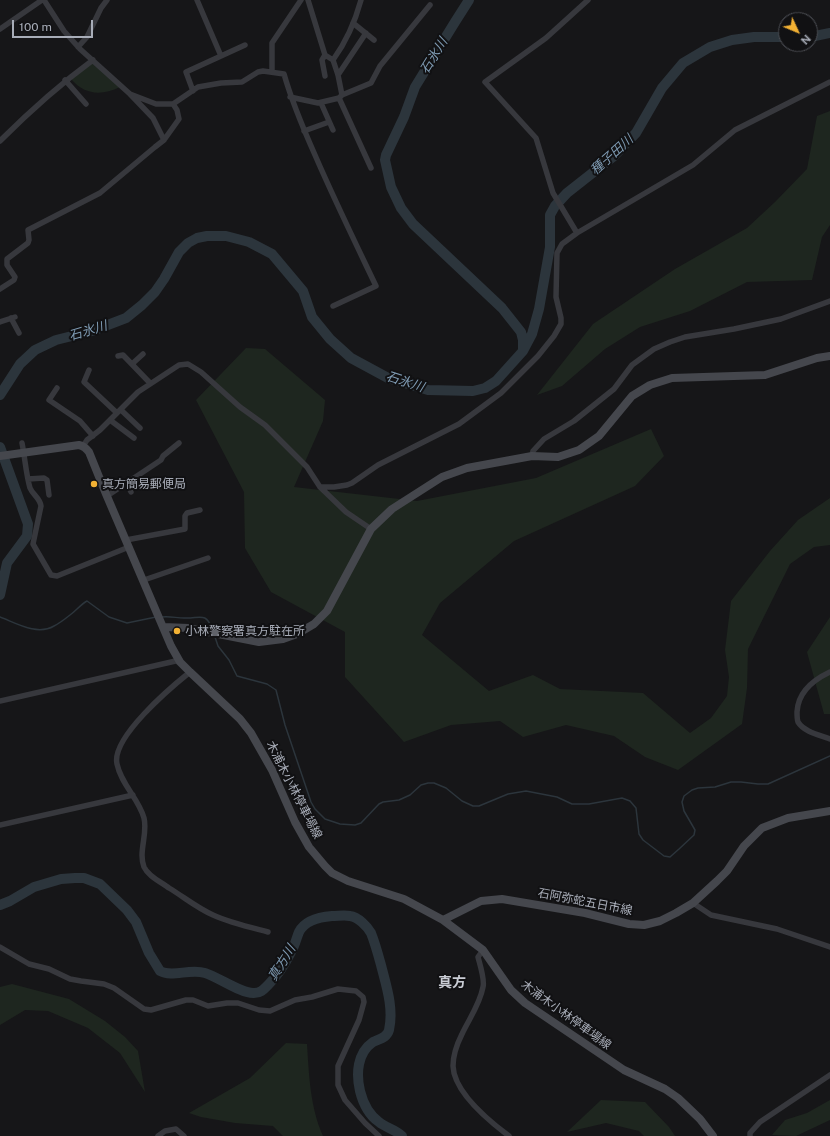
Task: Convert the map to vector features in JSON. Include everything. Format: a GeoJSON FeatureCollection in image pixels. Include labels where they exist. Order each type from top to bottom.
{"type":"FeatureCollection","features":[{"type":"Feature","properties":{"kind":"main road"},"geometry":{"type":"LineString","coordinates":[[164,627],[188,628],[259,642],[283,639],[297,634],[314,624],[327,611],[371,529],[392,509],[442,477],[468,468],[532,456],[558,457],[579,450],[598,436],[632,396],[650,385],[672,378],[765,375],[817,358],[830,356]]}},
{"type":"Feature","properties":{"kind":"main road"},"geometry":{"type":"LineString","coordinates":[[0,456],[83,446]]}},
{"type":"Feature","properties":{"kind":"main road","name":"木浦木小林停車場線"},"geometry":{"type":"LineString","coordinates":[[83,446],[89,452],[171,646],[190,672],[240,719],[251,733],[272,770],[295,822],[309,847],[325,866],[332,873],[348,881],[404,899],[444,920],[482,950],[511,990],[525,1003],[618,1066],[665,1089],[678,1098],[700,1119],[713,1136]]}},
{"type":"Feature","properties":{"kind":"main road","name":"石阿弥蛇五日市線"},"geometry":{"type":"LineString","coordinates":[[444,920],[481,901],[502,899],[585,913],[629,924],[644,925],[660,921],[693,903],[727,871],[744,846],[762,828],[788,818],[830,812]]}},
{"type":"Feature","properties":{"kind":"street"},"geometry":{"type":"LineString","coordinates":[[0,28],[43,0],[64,31],[78,47],[130,94],[152,118],[164,140]]}},
{"type":"Feature","properties":{"kind":"street"},"geometry":{"type":"LineString","coordinates":[[78,47],[87,38],[101,8],[107,0]]}},
{"type":"Feature","properties":{"kind":"street"},"geometry":{"type":"LineString","coordinates":[[197,0],[221,56]]}},
{"type":"Feature","properties":{"kind":"street"},"geometry":{"type":"LineString","coordinates":[[272,72],[272,43],[300,0]]}},
{"type":"Feature","properties":{"kind":"street"},"geometry":{"type":"LineString","coordinates":[[308,0],[325,55],[333,60],[338,75],[340,96],[371,168]]}},
{"type":"Feature","properties":{"kind":"street"},"geometry":{"type":"LineString","coordinates":[[333,60],[347,40],[361,0]]}},
{"type":"Feature","properties":{"kind":"street"},"geometry":{"type":"LineString","coordinates":[[577,233],[553,193],[536,138],[486,82],[546,38],[588,0]]}},
{"type":"Feature","properties":{"kind":"street"},"geometry":{"type":"LineString","coordinates":[[290,97],[318,103],[340,96],[371,83],[380,66],[430,5]]}},
{"type":"Feature","properties":{"kind":"street"},"geometry":{"type":"LineString","coordinates":[[353,23],[374,40]]}},
{"type":"Feature","properties":{"kind":"street"},"geometry":{"type":"LineString","coordinates":[[338,75],[366,33]]}},
{"type":"Feature","properties":{"kind":"street"},"geometry":{"type":"LineString","coordinates":[[193,91],[186,72],[245,45]]}},
{"type":"Feature","properties":{"kind":"street"},"geometry":{"type":"LineString","coordinates":[[325,55],[322,60],[325,76]]}},
{"type":"Feature","properties":{"kind":"street"},"geometry":{"type":"LineString","coordinates":[[0,141],[32,109],[65,80],[93,60]]}},
{"type":"Feature","properties":{"kind":"street"},"geometry":{"type":"LineString","coordinates":[[130,94],[156,104],[173,104],[198,87],[221,83],[242,82],[258,72],[263,71],[284,74],[290,97],[304,130],[331,192],[376,286],[333,306]]}},
{"type":"Feature","properties":{"kind":"street"},"geometry":{"type":"LineString","coordinates":[[65,80],[86,104]]}},
{"type":"Feature","properties":{"kind":"street"},"geometry":{"type":"LineString","coordinates":[[320,487],[334,487],[352,483],[378,465],[459,424],[501,393],[538,356],[554,336],[561,324],[556,297],[556,253],[562,244],[577,233],[693,165],[735,130],[830,82]]}},
{"type":"Feature","properties":{"kind":"street"},"geometry":{"type":"LineString","coordinates":[[321,102],[333,130]]}},
{"type":"Feature","properties":{"kind":"street"},"geometry":{"type":"LineString","coordinates":[[0,289],[14,280],[15,277],[7,265],[6,258],[28,243],[28,230],[100,193],[164,140],[180,119],[173,104]]}},
{"type":"Feature","properties":{"kind":"street"},"geometry":{"type":"LineString","coordinates":[[304,130],[329,122]]}},
{"type":"Feature","properties":{"kind":"street"},"geometry":{"type":"LineString","coordinates":[[532,456],[533,451],[544,439],[574,421],[614,389],[632,365],[654,349],[685,337],[781,319],[830,301]]}},
{"type":"Feature","properties":{"kind":"street"},"geometry":{"type":"LineString","coordinates":[[0,322],[13,317],[19,333]]}},
{"type":"Feature","properties":{"kind":"street"},"geometry":{"type":"LineString","coordinates":[[132,364],[143,354]]}},
{"type":"Feature","properties":{"kind":"street"},"geometry":{"type":"LineString","coordinates":[[118,356],[123,355],[150,383]]}},
{"type":"Feature","properties":{"kind":"street"},"geometry":{"type":"LineString","coordinates":[[83,446],[138,392],[179,365],[188,364],[201,372],[240,407],[265,425],[307,467],[320,487],[346,512],[371,529]]}},
{"type":"Feature","properties":{"kind":"street"},"geometry":{"type":"LineString","coordinates":[[89,370],[84,382],[140,428]]}},
{"type":"Feature","properties":{"kind":"street"},"geometry":{"type":"LineString","coordinates":[[57,388],[49,400],[80,421],[93,436]]}},
{"type":"Feature","properties":{"kind":"street"},"geometry":{"type":"LineString","coordinates":[[110,420],[134,438]]}},
{"type":"Feature","properties":{"kind":"street"},"geometry":{"type":"LineString","coordinates":[[22,443],[28,479],[32,492],[40,501],[41,506],[33,544],[51,575],[57,576],[127,543],[185,529],[185,516],[187,513],[200,510]]}},
{"type":"Feature","properties":{"kind":"street"},"geometry":{"type":"LineString","coordinates":[[107,496],[161,460],[163,456],[179,443]]}},
{"type":"Feature","properties":{"kind":"street"},"geometry":{"type":"LineString","coordinates":[[28,479],[44,478],[47,480],[48,495]]}},
{"type":"Feature","properties":{"kind":"street"},"geometry":{"type":"LineString","coordinates":[[127,482],[131,492]]}},
{"type":"Feature","properties":{"kind":"street"},"geometry":{"type":"LineString","coordinates":[[144,580],[208,558]]}},
{"type":"Feature","properties":{"kind":"street"},"geometry":{"type":"LineString","coordinates":[[0,701],[180,660]]}},
{"type":"Feature","properties":{"kind":"street"},"geometry":{"type":"LineString","coordinates":[[190,672],[164,694],[131,729],[122,740],[117,751],[117,764],[122,777],[133,795],[144,819],[145,827],[142,859],[146,870],[154,878],[194,905],[212,915],[231,922],[268,932]]}},
{"type":"Feature","properties":{"kind":"street"},"geometry":{"type":"LineString","coordinates":[[830,672],[811,684],[800,696],[797,707],[797,719],[804,728],[830,739]]}},
{"type":"Feature","properties":{"kind":"street"},"geometry":{"type":"LineString","coordinates":[[0,825],[133,795]]}},
{"type":"Feature","properties":{"kind":"street"},"geometry":{"type":"LineString","coordinates":[[693,903],[711,915],[777,929],[830,947]]}},
{"type":"Feature","properties":{"kind":"street"},"geometry":{"type":"LineString","coordinates":[[0,947],[29,964],[49,969],[70,979],[104,984],[114,988],[144,1009],[151,1010],[186,1000],[193,1000],[208,1006],[238,1003],[259,1010],[270,1011],[296,1000],[338,989],[356,991],[363,997],[364,1002],[359,1020],[338,1066],[338,1084],[345,1100],[365,1123],[379,1136]]}},
{"type":"Feature","properties":{"kind":"street"},"geometry":{"type":"LineString","coordinates":[[482,950],[478,957],[484,986],[477,1006],[458,1043],[454,1055],[453,1067],[456,1080],[464,1092],[478,1108],[509,1136]]}},
{"type":"Feature","properties":{"kind":"street"},"geometry":{"type":"LineString","coordinates":[[750,1136],[750,1133],[760,1122],[830,1075]]}},
{"type":"Feature","properties":{"kind":"street"},"geometry":{"type":"LineString","coordinates":[[158,1136],[165,1131],[176,1129],[184,1136]]}},
{"type":"Feature","properties":{"kind":"shaded area"},"geometry":{"type":"Polygon","coordinates":[[[94,59],[120,87],[100,93],[88,91],[76,84],[71,79],[94,59]]]}},
{"type":"Feature","properties":{"kind":"shaded area"},"geometry":{"type":"Polygon","coordinates":[[[830,111],[830,225],[822,237],[812,280],[747,282],[690,311],[640,327],[605,349],[562,386],[537,395],[593,324],[675,269],[747,228],[775,202],[807,169],[817,116],[830,111]]]}},
{"type":"Feature","properties":{"kind":"shaded area"},"geometry":{"type":"Polygon","coordinates":[[[246,348],[265,349],[325,400],[323,421],[294,487],[417,501],[536,478],[651,429],[664,456],[635,486],[514,541],[440,603],[422,635],[489,691],[533,675],[560,689],[643,693],[690,733],[711,718],[727,696],[729,677],[725,650],[731,601],[770,551],[798,520],[830,498],[830,545],[814,547],[790,564],[748,649],[747,688],[742,724],[678,770],[645,757],[614,736],[566,725],[523,737],[500,721],[451,725],[404,742],[345,677],[345,632],[271,592],[245,548],[244,492],[196,400],[246,348]]]}},
{"type":"Feature","properties":{"kind":"shaded area"},"geometry":{"type":"Polygon","coordinates":[[[830,617],[830,714],[824,714],[807,652],[830,617]]]}},
{"type":"Feature","properties":{"kind":"shaded area"},"geometry":{"type":"Polygon","coordinates":[[[12,984],[69,999],[105,1021],[125,1037],[138,1051],[145,1092],[120,1053],[88,1028],[48,1011],[25,1010],[0,1025],[0,987],[12,984]]]}},
{"type":"Feature","properties":{"kind":"shaded area"},"geometry":{"type":"Polygon","coordinates":[[[286,1043],[307,1044],[315,1114],[323,1136],[283,1136],[273,1126],[235,1123],[201,1117],[189,1113],[250,1078],[286,1043]]]}},
{"type":"Feature","properties":{"kind":"shaded area"},"geometry":{"type":"Polygon","coordinates":[[[601,1100],[645,1102],[669,1127],[675,1136],[644,1136],[639,1131],[606,1123],[567,1132],[601,1100]]]}},
{"type":"Feature","properties":{"kind":"shaded area"},"geometry":{"type":"Polygon","coordinates":[[[830,1100],[830,1120],[796,1136],[772,1135],[785,1120],[807,1113],[830,1100]]]}},
{"type":"Feature","properties":{"kind":"waterway","name":"石氷川"},"geometry":{"type":"LineString","coordinates":[[469,0],[415,87],[404,117],[385,160],[391,187],[401,208],[413,224],[502,308],[521,332],[523,349]]}},
{"type":"Feature","properties":{"kind":"waterway","name":"種子田川"},"geometry":{"type":"LineString","coordinates":[[818,35],[830,33]]}},
{"type":"Feature","properties":{"kind":"waterway","name":"石氷川"},"geometry":{"type":"LineString","coordinates":[[0,395],[20,364],[35,350],[56,340],[92,331],[126,318],[155,292],[179,252],[188,243],[197,238],[207,236],[226,236],[249,242],[272,254],[303,291],[312,317],[330,339],[351,358],[388,378],[428,390],[473,391],[485,388],[496,381],[523,351],[532,334],[539,309],[550,247],[550,215],[555,206],[567,193],[614,156],[636,133],[662,88],[683,63],[710,47],[732,40],[754,37],[778,37]]}},
{"type":"Feature","properties":{"kind":"waterway","name":"石氷川"},"geometry":{"type":"LineString","coordinates":[[0,447],[28,524],[27,536],[7,563],[0,595]]}},
{"type":"Feature","properties":{"kind":"waterway"},"geometry":{"type":"LineString","coordinates":[[0,617],[27,628],[41,630],[47,629],[62,621],[87,601],[109,617],[127,623],[156,617]]}},
{"type":"Feature","properties":{"kind":"waterway"},"geometry":{"type":"LineString","coordinates":[[162,617],[201,617],[210,623],[212,629]]}},
{"type":"Feature","properties":{"kind":"waterway"},"geometry":{"type":"LineString","coordinates":[[215,637],[218,646],[229,660],[237,676],[267,684],[276,690],[285,725],[311,802],[315,809],[325,819],[340,824],[355,825],[361,823],[379,804],[399,800],[410,795],[421,785],[428,783],[434,783],[446,788],[462,801],[473,806],[479,806],[508,794],[526,791],[557,797],[572,804],[589,804],[622,798],[630,801],[636,808],[639,834],[643,840],[664,856],[670,857],[694,835],[695,830],[684,811],[682,802],[684,796],[692,790],[698,788],[715,787],[731,782],[768,784],[830,756]]}},
{"type":"Feature","properties":{"kind":"waterway","name":"真方川"},"geometry":{"type":"LineString","coordinates":[[0,905],[34,887],[61,879],[84,878],[100,884],[127,910],[136,922],[149,953],[160,971],[170,974],[193,972],[205,973],[249,993],[259,992],[272,981],[284,965],[299,932],[309,922],[327,916],[346,916],[356,918],[362,922],[371,933],[379,957],[391,1013],[388,1033],[385,1037],[373,1042],[361,1058],[358,1071],[360,1091],[372,1116],[402,1136]]}},
{"type":"Feature","properties":{"kind":"place","name":"真方簡易郵便局"},"geometry":{"type":"Point","coordinates":[94,484]}},
{"type":"Feature","properties":{"kind":"place","name":"小林警察署真方駐在所"},"geometry":{"type":"Point","coordinates":[177,631]}},
{"type":"Feature","properties":{"kind":"district","name":"真方"},"geometry":{"type":"Point","coordinates":[452,983]}}]}
